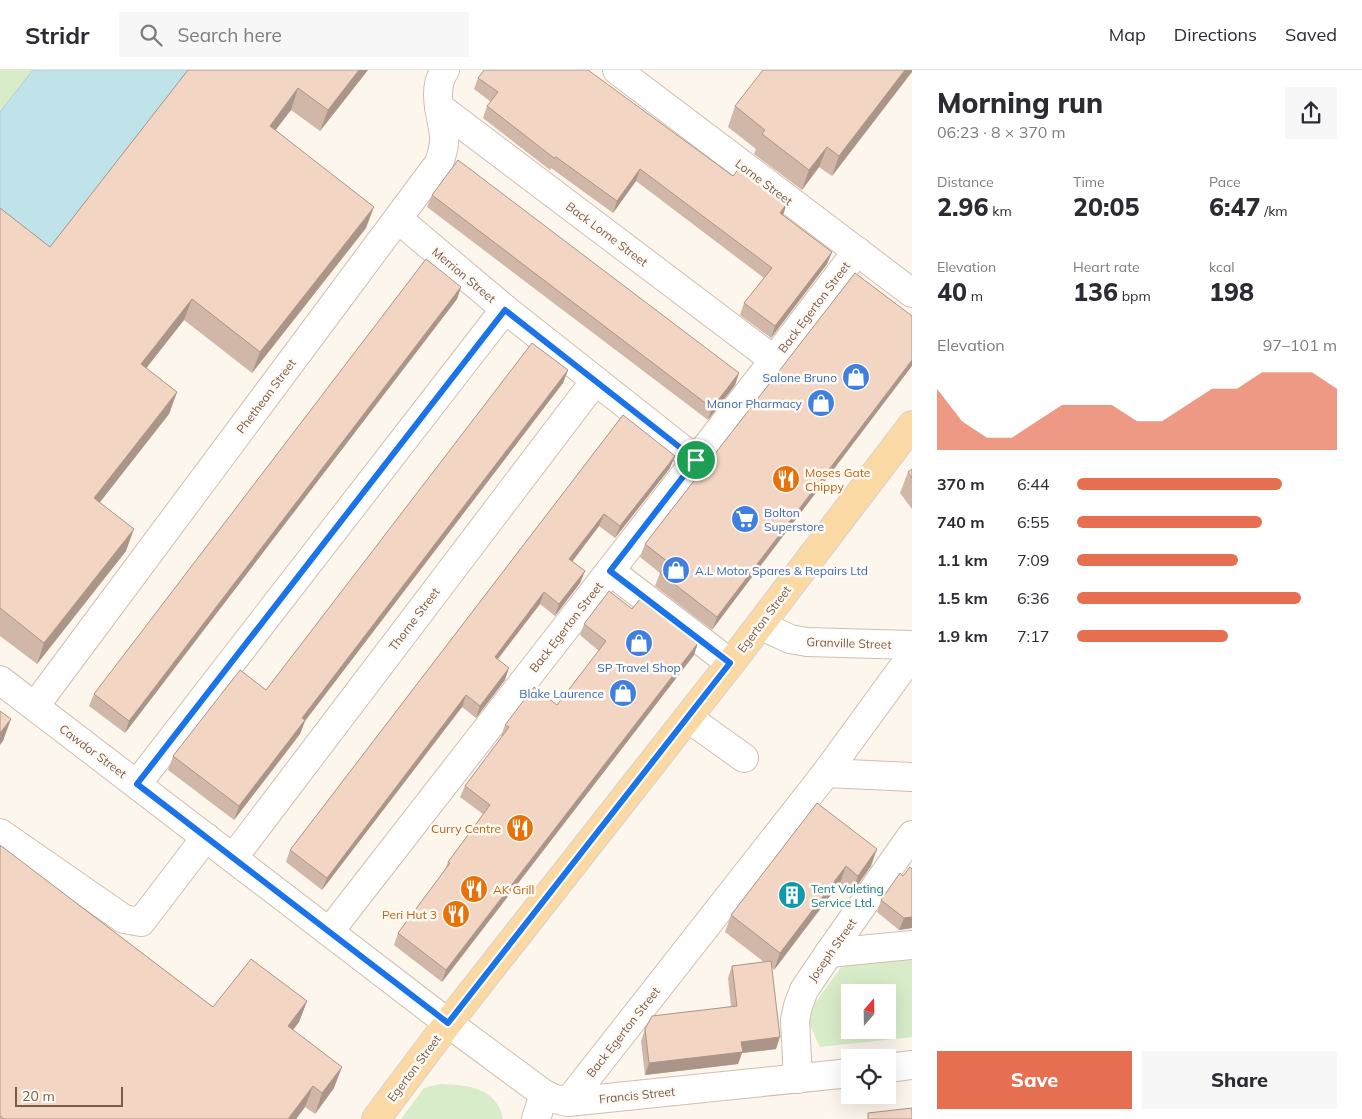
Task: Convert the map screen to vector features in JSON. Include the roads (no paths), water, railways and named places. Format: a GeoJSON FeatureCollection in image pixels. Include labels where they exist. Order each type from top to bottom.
{"type":"FeatureCollection","features":[{"type":"Feature","properties":{"kind":"main road","name":"Egerton Street"},"geometry":{"type":"LineString","coordinates":[[376,1119],[448,1023],[760,625],[912,425]]}},
{"type":"Feature","properties":{"kind":"street","name":"Phethean Street"},"geometry":{"type":"LineString","coordinates":[[35,706],[439,163],[445,138],[438,96],[439,83],[445,70]]}},
{"type":"Feature","properties":{"kind":"street","name":"Lorne Street"},"geometry":{"type":"LineString","coordinates":[[617,70],[912,293]]}},
{"type":"Feature","properties":{"kind":"street","name":"Back Lorne Street"},"geometry":{"type":"LineString","coordinates":[[439,107],[774,360]]}},
{"type":"Feature","properties":{"kind":"street","name":"Merrion Street"},"geometry":{"type":"LineString","coordinates":[[398,219],[505,310],[696,460]]}},
{"type":"Feature","properties":{"kind":"street","name":"Back Egerton Street"},"geometry":{"type":"LineString","coordinates":[[330,932],[857,251]]}},
{"type":"Feature","properties":{"kind":"street"},"geometry":{"type":"LineString","coordinates":[[137,784],[505,310]]}},
{"type":"Feature","properties":{"kind":"street","name":"Thorne Street"},"geometry":{"type":"LineString","coordinates":[[233,858],[595,380]]}},
{"type":"Feature","properties":{"kind":"street"},"geometry":{"type":"LineString","coordinates":[[610,571],[730,663]]}},
{"type":"Feature","properties":{"kind":"street","name":"Granville Street"},"geometry":{"type":"LineString","coordinates":[[760,625],[790,639],[806,642],[912,645]]}},
{"type":"Feature","properties":{"kind":"street","name":"Back Egerton Street"},"geometry":{"type":"LineString","coordinates":[[549,1105],[826,774],[912,655]]}},
{"type":"Feature","properties":{"kind":"street","name":"Cawdor Street"},"geometry":{"type":"LineString","coordinates":[[0,680],[448,1023]]}},
{"type":"Feature","properties":{"kind":"street"},"geometry":{"type":"LineString","coordinates":[[688,718],[744,758]]}},
{"type":"Feature","properties":{"kind":"street"},"geometry":{"type":"LineString","coordinates":[[826,774],[912,777]]}},
{"type":"Feature","properties":{"kind":"street"},"geometry":{"type":"LineString","coordinates":[[0,833],[124,919],[141,922],[206,837]]}},
{"type":"Feature","properties":{"kind":"street","name":"Joseph Street"},"geometry":{"type":"LineString","coordinates":[[798,1079],[795,1020],[804,990],[912,835]]}},
{"type":"Feature","properties":{"kind":"street"},"geometry":{"type":"LineString","coordinates":[[829,953],[912,945]]}},
{"type":"Feature","properties":{"kind":"street"},"geometry":{"type":"LineString","coordinates":[[448,1023],[549,1105]]}},
{"type":"Feature","properties":{"kind":"street"},"geometry":{"type":"LineString","coordinates":[[896,1067],[912,1065]]}},
{"type":"Feature","properties":{"kind":"street","name":"Francis Street"},"geometry":{"type":"LineString","coordinates":[[549,1105],[841,1074]]}},
{"type":"Feature","properties":{"kind":"water"},"geometry":{"type":"Polygon","coordinates":[[[33,70],[197,70],[48,260],[0,222],[0,112],[33,70]]]}},
{"type":"Feature","properties":{"kind":"place","name":"Salone Bruno"},"geometry":{"type":"Point","coordinates":[856,377]}},
{"type":"Feature","properties":{"kind":"place","name":"Manor Pharmacy"},"geometry":{"type":"Point","coordinates":[821,403]}},
{"type":"Feature","properties":{"kind":"place","name":"Moses Gate Chippy"},"geometry":{"type":"Point","coordinates":[786,479]}},
{"type":"Feature","properties":{"kind":"place","name":"Bolton Superstore"},"geometry":{"type":"Point","coordinates":[745,519]}},
{"type":"Feature","properties":{"kind":"place","name":"A.L Motor Spares & Repairs Ltd"},"geometry":{"type":"Point","coordinates":[676,570]}},
{"type":"Feature","properties":{"kind":"place","name":"SP Travel Shop"},"geometry":{"type":"Point","coordinates":[639,643]}},
{"type":"Feature","properties":{"kind":"place","name":"Blake Laurence"},"geometry":{"type":"Point","coordinates":[623,693]}},
{"type":"Feature","properties":{"kind":"place","name":"Curry Centre"},"geometry":{"type":"Point","coordinates":[520,828]}},
{"type":"Feature","properties":{"kind":"place","name":"AK Grill"},"geometry":{"type":"Point","coordinates":[474,889]}},
{"type":"Feature","properties":{"kind":"place","name":"Tent Valeting Service Ltd."},"geometry":{"type":"Point","coordinates":[792,895]}},
{"type":"Feature","properties":{"kind":"place","name":"Peri Hut 3"},"geometry":{"type":"Point","coordinates":[456,914]}}]}
